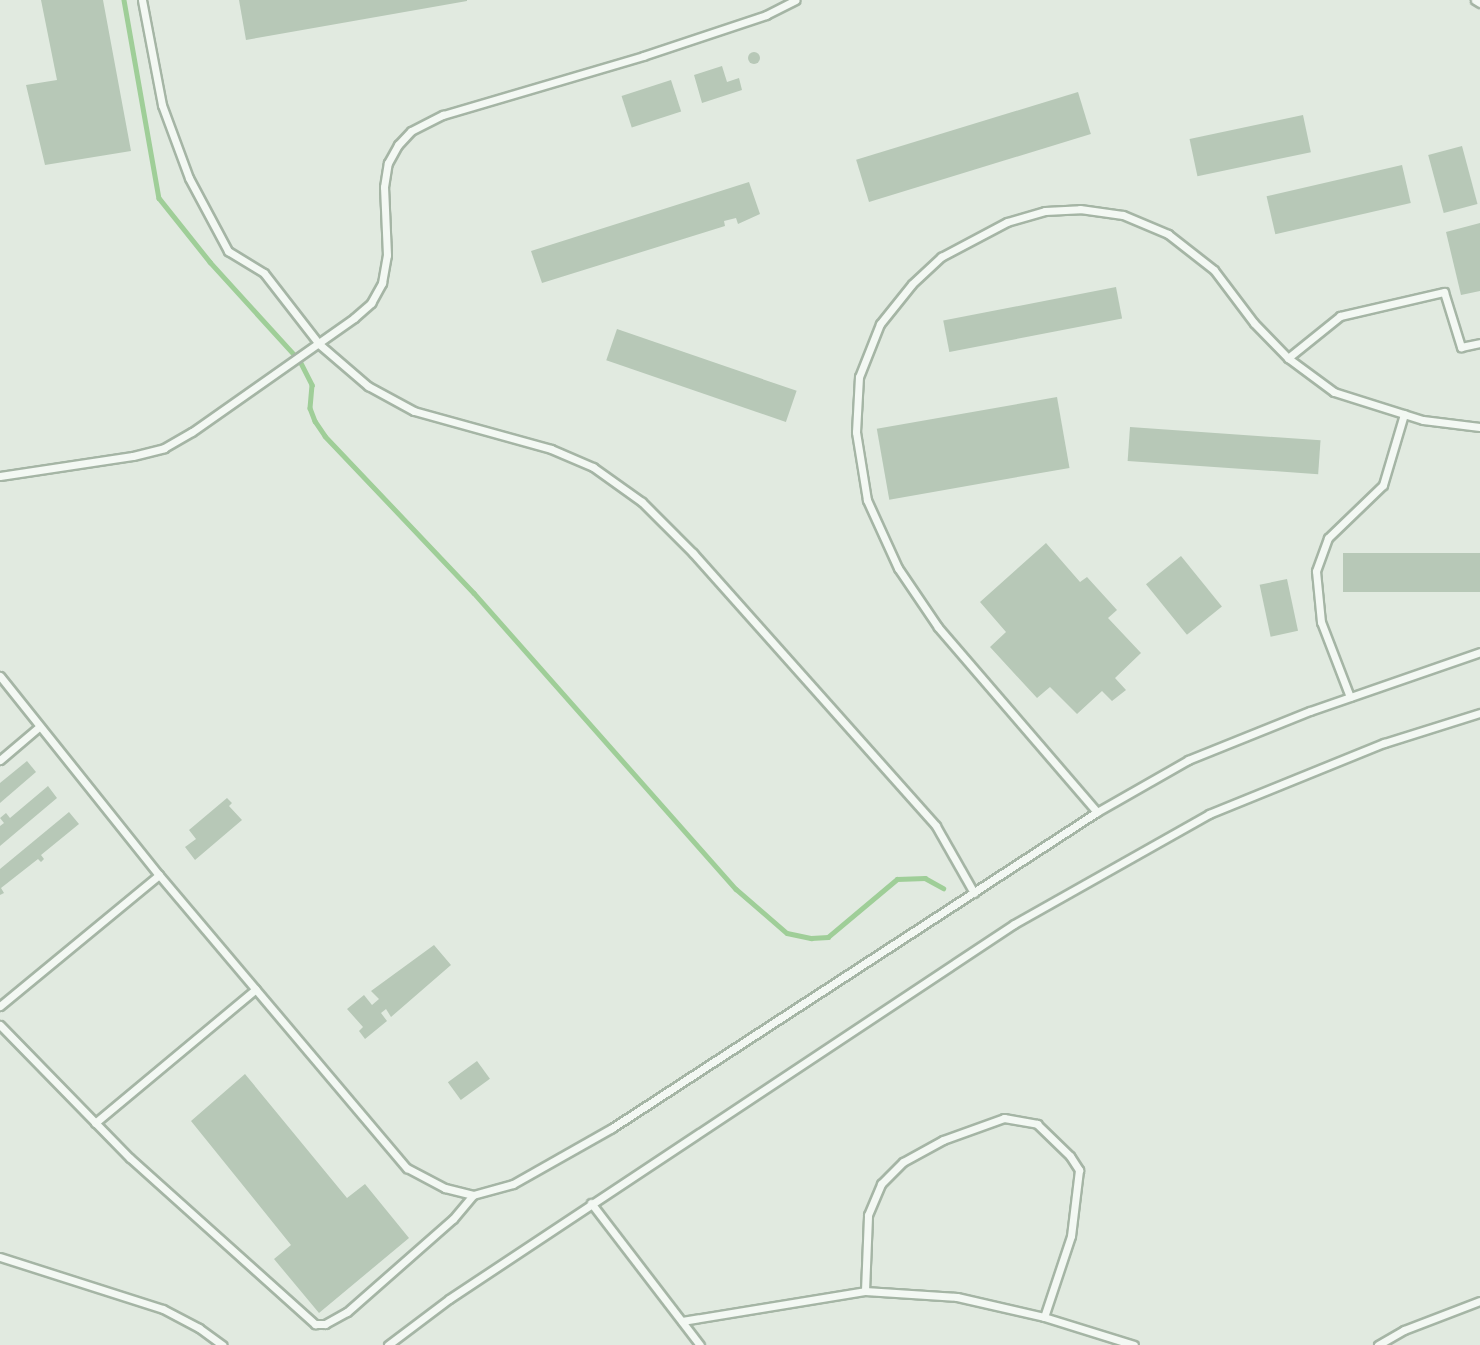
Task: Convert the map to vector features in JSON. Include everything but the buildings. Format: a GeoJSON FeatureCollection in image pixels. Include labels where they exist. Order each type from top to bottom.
{"type":"FeatureCollection","features":[{"type":"Feature","properties":{"kind":"lane"},"geometry":{"type":"LineString","coordinates":[[142,0],[162,105],[189,178],[228,251],[264,272],[319,344],[368,386],[414,411],[551,449],[593,467],[642,502],[693,553],[936,826],[974,893]]}},
{"type":"Feature","properties":{"kind":"lane"},"geometry":{"type":"LineString","coordinates":[[0,475],[110,460],[164,448],[192,432],[319,344],[371,303],[382,283],[387,255],[384,187],[388,163],[398,145],[411,131],[443,115],[766,15],[795,0]]}},
{"type":"Feature","properties":{"kind":"lane"},"geometry":{"type":"LineString","coordinates":[[1475,0],[1480,3]]}},
{"type":"Feature","properties":{"kind":"lane"},"geometry":{"type":"LineString","coordinates":[[1097,812],[938,627],[898,568],[867,500],[856,432],[859,377],[880,324],[912,284],[941,257],[974,236],[1007,222],[1045,211],[1080,209],[1123,215],[1168,234],[1214,270],[1254,323],[1288,358],[1334,392],[1404,414],[1480,426]]}},
{"type":"Feature","properties":{"kind":"lane"},"geometry":{"type":"LineString","coordinates":[[1288,358],[1340,316],[1444,292],[1461,347],[1480,343]]}},
{"type":"Feature","properties":{"kind":"lane"},"geometry":{"type":"LineString","coordinates":[[1350,697],[1321,622],[1316,571],[1328,538],[1383,485],[1404,414]]}},
{"type":"Feature","properties":{"kind":"lane"},"geometry":{"type":"LineString","coordinates":[[0,676],[159,875],[407,1168],[445,1188],[473,1195],[513,1184],[561,1158],[1097,812],[1188,760],[1350,697],[1480,652]]}},
{"type":"Feature","properties":{"kind":"lane"},"geometry":{"type":"LineString","coordinates":[[388,1345],[449,1299],[1014,924],[1209,814],[1384,743],[1480,713]]}},
{"type":"Feature","properties":{"kind":"lane"},"geometry":{"type":"LineString","coordinates":[[0,760],[40,726]]}},
{"type":"Feature","properties":{"kind":"lane"},"geometry":{"type":"LineString","coordinates":[[0,1006],[159,875]]}},
{"type":"Feature","properties":{"kind":"lane"},"geometry":{"type":"LineString","coordinates":[[95,1123],[256,989]]}},
{"type":"Feature","properties":{"kind":"lane"},"geometry":{"type":"LineString","coordinates":[[0,1025],[95,1123],[315,1324],[326,1324],[348,1312],[453,1219],[473,1195]]}},
{"type":"Feature","properties":{"kind":"lane"},"geometry":{"type":"LineString","coordinates":[[865,1291],[868,1215],[881,1184],[903,1162],[943,1140],[1004,1118],[1037,1124],[1070,1156],[1079,1170],[1071,1236],[1044,1317]]}},
{"type":"Feature","properties":{"kind":"lane"},"geometry":{"type":"LineString","coordinates":[[592,1203],[700,1345]]}},
{"type":"Feature","properties":{"kind":"lane"},"geometry":{"type":"LineString","coordinates":[[0,1258],[163,1309],[199,1328],[222,1345]]}},
{"type":"Feature","properties":{"kind":"lane"},"geometry":{"type":"LineString","coordinates":[[682,1321],[865,1291],[957,1297],[1044,1317],[1134,1345]]}},
{"type":"Feature","properties":{"kind":"lane"},"geometry":{"type":"LineString","coordinates":[[1378,1345],[1415,1326],[1480,1301]]}},
{"type":"Feature","properties":{"kind":"waterway"},"geometry":{"type":"LineString","coordinates":[[124,0],[159,198],[210,262],[300,361],[312,385],[310,408],[325,436],[474,593],[736,889],[787,933],[811,938],[828,937],[897,879],[925,878],[943,888]]}}]}
